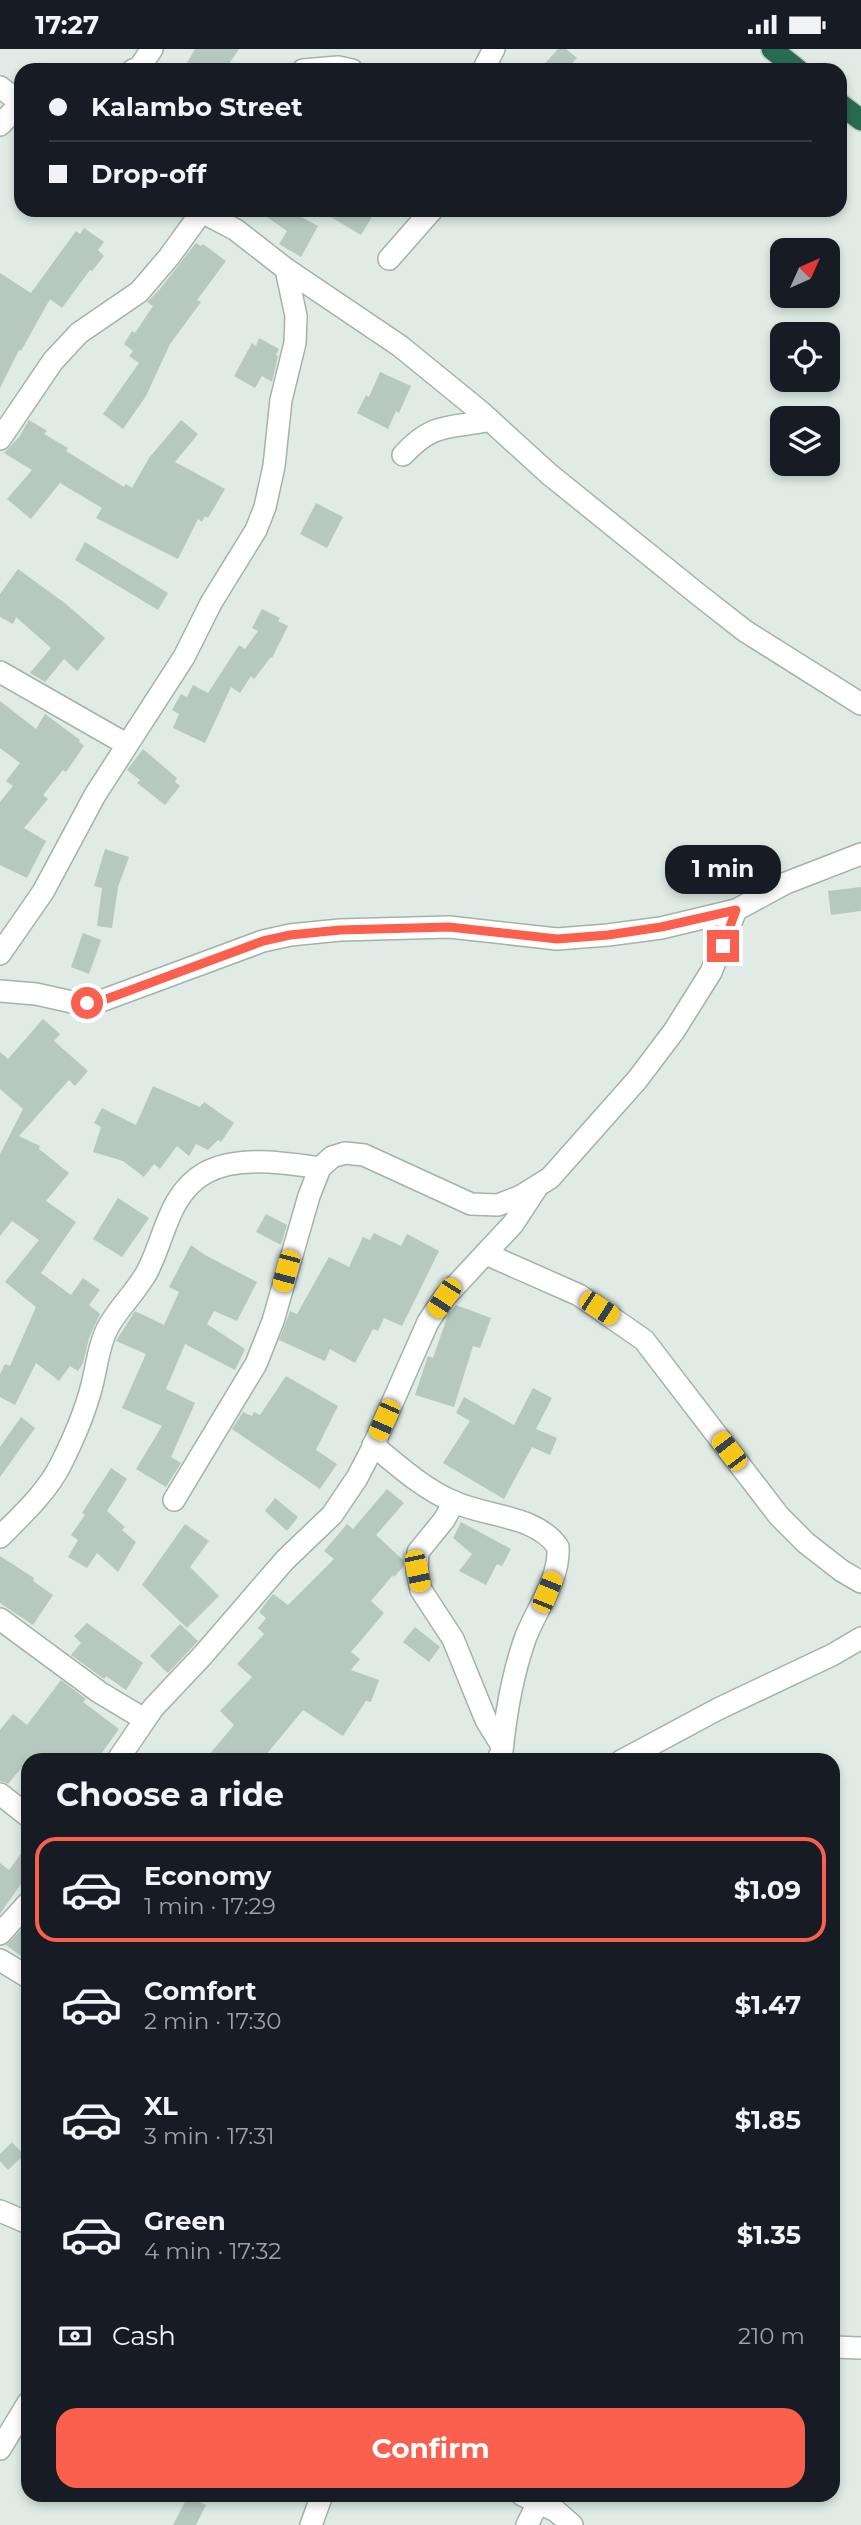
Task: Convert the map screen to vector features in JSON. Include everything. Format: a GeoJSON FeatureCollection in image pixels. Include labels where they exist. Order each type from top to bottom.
{"type":"FeatureCollection","features":[{"type":"Feature","properties":{"kind":"highway"},"geometry":{"type":"LineString","coordinates":[[772,49],[789,63]]}},
{"type":"Feature","properties":{"kind":"street"},"geometry":{"type":"LineString","coordinates":[[0,87],[14,98]]}},
{"type":"Feature","properties":{"kind":"street"},"geometry":{"type":"LineString","coordinates":[[0,125],[14,110]]}},
{"type":"Feature","properties":{"kind":"street"},"geometry":{"type":"LineString","coordinates":[[0,439],[53,362],[79,333],[139,292],[178,247],[197,217]]}},
{"type":"Feature","properties":{"kind":"street"},"geometry":{"type":"LineString","coordinates":[[212,217],[236,230],[286,269],[400,346],[490,420],[549,474],[746,631],[861,704]]}},
{"type":"Feature","properties":{"kind":"street"},"geometry":{"type":"LineString","coordinates":[[389,259],[426,217]]}},
{"type":"Feature","properties":{"kind":"street"},"geometry":{"type":"LineString","coordinates":[[0,954],[43,892],[94,795],[184,657],[211,603],[256,530],[265,507],[274,466],[281,400],[295,343],[296,316],[286,269]]}},
{"type":"Feature","properties":{"kind":"street"},"geometry":{"type":"LineString","coordinates":[[404,454],[422,436],[434,429],[490,420]]}},
{"type":"Feature","properties":{"kind":"street"},"geometry":{"type":"LineString","coordinates":[[0,672],[126,744]]}},
{"type":"Feature","properties":{"kind":"street"},"geometry":{"type":"LineString","coordinates":[[2,988],[72,1002],[101,1001],[233,950],[290,935],[340,930],[449,927],[557,939],[661,927],[736,910],[786,883],[861,854]]}},
{"type":"Feature","properties":{"kind":"street"},"geometry":{"type":"LineString","coordinates":[[174,1500],[256,1364],[273,1321],[309,1196],[320,1168],[332,1157],[345,1153],[364,1155],[471,1204],[498,1205],[540,1185],[550,1178],[597,1126],[637,1080],[674,1031],[711,972],[736,910]]}},
{"type":"Feature","properties":{"kind":"street"},"geometry":{"type":"LineString","coordinates":[[0,1537],[46,1489],[60,1467],[87,1403],[98,1352],[107,1328],[146,1272],[176,1201],[205,1174],[221,1167],[250,1163],[287,1163],[320,1168]]}},
{"type":"Feature","properties":{"kind":"street"},"geometry":{"type":"LineString","coordinates":[[122,1753],[144,1719],[285,1560],[332,1515],[357,1478],[428,1322],[444,1298],[513,1224],[540,1185]]}},
{"type":"Feature","properties":{"kind":"street"},"geometry":{"type":"LineString","coordinates":[[485,1254],[579,1295],[644,1341],[779,1516],[815,1550],[861,1582]]}},
{"type":"Feature","properties":{"kind":"street"},"geometry":{"type":"LineString","coordinates":[[373,1445],[408,1474],[454,1502],[539,1529],[558,1547],[556,1569],[526,1637],[511,1686],[500,1753]]}},
{"type":"Feature","properties":{"kind":"street"},"geometry":{"type":"LineString","coordinates":[[454,1502],[444,1520],[418,1552],[417,1571],[421,1590],[453,1639],[500,1753]]}},
{"type":"Feature","properties":{"kind":"street"},"geometry":{"type":"LineString","coordinates":[[0,1619],[99,1692],[144,1719]]}},
{"type":"Feature","properties":{"kind":"street"},"geometry":{"type":"LineString","coordinates":[[636,1753],[861,1638]]}},
{"type":"Feature","properties":{"kind":"street"},"geometry":{"type":"LineString","coordinates":[[0,1794],[21,1810]]}},
{"type":"Feature","properties":{"kind":"street"},"geometry":{"type":"LineString","coordinates":[[0,1934],[21,1911]]}},
{"type":"Feature","properties":{"kind":"street"},"geometry":{"type":"LineString","coordinates":[[0,1960],[21,1973]]}},
{"type":"Feature","properties":{"kind":"street"},"geometry":{"type":"LineString","coordinates":[[0,2210],[21,2220]]}},
{"type":"Feature","properties":{"kind":"street"},"geometry":{"type":"LineString","coordinates":[[840,2347],[861,2348]]}},
{"type":"Feature","properties":{"kind":"street"},"geometry":{"type":"LineString","coordinates":[[0,2449],[21,2414]]}},
{"type":"Feature","properties":{"kind":"street"},"geometry":{"type":"LineString","coordinates":[[311,2525],[319,2502]]}},
{"type":"Feature","properties":{"kind":"street"},"geometry":{"type":"LineString","coordinates":[[527,2525],[548,2506]]}},
{"type":"Feature","properties":{"kind":"building"},"geometry":{"type":"Polygon","coordinates":[[[195,49],[239,49],[230,63],[187,63],[195,49]]]}},
{"type":"Feature","properties":{"kind":"building"},"geometry":{"type":"Polygon","coordinates":[[[558,49],[566,49],[577,58],[572,63],[545,63],[558,49]]]}},
{"type":"Feature","properties":{"kind":"building"},"geometry":{"type":"Polygon","coordinates":[[[267,217],[301,217],[318,226],[301,257],[279,244],[287,231],[267,217]]]}},
{"type":"Feature","properties":{"kind":"building"},"geometry":{"type":"Polygon","coordinates":[[[331,217],[372,217],[361,235],[331,217]]]}},
{"type":"Feature","properties":{"kind":"building"},"geometry":{"type":"Polygon","coordinates":[[[84,228],[104,242],[98,250],[104,256],[62,308],[50,299],[0,388],[0,273],[31,293],[76,231],[80,234],[84,228]]]}},
{"type":"Feature","properties":{"kind":"building"},"geometry":{"type":"Polygon","coordinates":[[[196,243],[201,246],[203,244],[226,261],[197,300],[201,302],[170,344],[146,396],[123,429],[103,414],[139,363],[129,356],[133,351],[124,344],[153,306],[147,302],[196,243]]]}},
{"type":"Feature","properties":{"kind":"building"},"geometry":{"type":"Polygon","coordinates":[[[259,338],[279,349],[272,382],[262,376],[255,388],[234,376],[252,343],[256,346],[259,338]]]}},
{"type":"Feature","properties":{"kind":"building"},"geometry":{"type":"Polygon","coordinates":[[[380,372],[411,386],[399,413],[396,411],[388,429],[357,413],[366,395],[369,397],[380,372]]]}},
{"type":"Feature","properties":{"kind":"building"},"geometry":{"type":"Polygon","coordinates":[[[29,420],[47,431],[44,434],[68,448],[66,451],[124,487],[126,484],[132,488],[149,458],[181,420],[198,434],[175,462],[225,489],[208,518],[205,516],[202,522],[198,519],[178,559],[96,518],[102,508],[60,483],[31,519],[7,499],[32,470],[4,453],[19,437],[29,420]]]}},
{"type":"Feature","properties":{"kind":"building"},"geometry":{"type":"Polygon","coordinates":[[[316,503],[343,517],[327,548],[300,534],[316,503]]]}},
{"type":"Feature","properties":{"kind":"building"},"geometry":{"type":"Polygon","coordinates":[[[85,542],[168,593],[158,610],[75,560],[85,542]]]}},
{"type":"Feature","properties":{"kind":"building"},"geometry":{"type":"Polygon","coordinates":[[[18,569],[66,604],[105,638],[77,671],[64,659],[45,682],[30,673],[51,648],[16,617],[13,624],[0,617],[0,594],[18,569]]]}},
{"type":"Feature","properties":{"kind":"building"},"geometry":{"type":"Polygon","coordinates":[[[262,609],[280,618],[278,621],[288,626],[272,658],[254,679],[251,676],[240,693],[231,687],[205,743],[173,728],[179,714],[172,710],[181,694],[187,697],[193,685],[208,693],[239,645],[245,649],[258,631],[252,628],[262,609]]]}},
{"type":"Feature","properties":{"kind":"building"},"geometry":{"type":"Polygon","coordinates":[[[0,701],[36,729],[45,714],[80,740],[84,746],[66,772],[63,770],[43,795],[48,799],[24,828],[46,841],[27,878],[0,865],[0,802],[13,786],[6,781],[20,763],[0,748],[0,701]]]}},
{"type":"Feature","properties":{"kind":"building"},"geometry":{"type":"Polygon","coordinates":[[[143,749],[177,778],[175,782],[180,786],[165,805],[137,783],[140,780],[127,770],[143,749]]]}},
{"type":"Feature","properties":{"kind":"building"},"geometry":{"type":"Polygon","coordinates":[[[105,849],[129,857],[118,887],[112,928],[97,926],[102,888],[94,886],[105,849]]]}},
{"type":"Feature","properties":{"kind":"building"},"geometry":{"type":"Polygon","coordinates":[[[861,887],[861,911],[831,915],[828,891],[861,887]]]}},
{"type":"Feature","properties":{"kind":"building"},"geometry":{"type":"Polygon","coordinates":[[[83,933],[101,940],[89,974],[71,967],[83,933]]]}},
{"type":"Feature","properties":{"kind":"building"},"geometry":{"type":"Polygon","coordinates":[[[43,1019],[60,1034],[54,1041],[88,1071],[75,1086],[69,1080],[19,1136],[40,1146],[39,1149],[69,1173],[46,1201],[76,1222],[41,1273],[71,1295],[83,1278],[100,1290],[89,1305],[100,1314],[78,1371],[70,1366],[59,1381],[36,1363],[15,1405],[0,1397],[0,1374],[5,1364],[10,1366],[36,1307],[5,1282],[39,1240],[12,1221],[0,1236],[0,1154],[23,1109],[0,1089],[0,1052],[8,1059],[43,1019]]]}},
{"type":"Feature","properties":{"kind":"building"},"geometry":{"type":"Polygon","coordinates":[[[153,1086],[200,1107],[204,1102],[234,1123],[221,1142],[218,1140],[208,1150],[196,1144],[189,1156],[177,1146],[160,1169],[154,1164],[144,1177],[123,1161],[93,1152],[101,1127],[94,1123],[102,1108],[136,1125],[153,1086]]]}},
{"type":"Feature","properties":{"kind":"building"},"geometry":{"type":"Polygon","coordinates":[[[118,1198],[149,1218],[122,1257],[93,1239],[118,1198]]]}},
{"type":"Feature","properties":{"kind":"building"},"geometry":{"type":"Polygon","coordinates":[[[266,1214],[287,1225],[281,1245],[256,1232],[266,1214]]]}},
{"type":"Feature","properties":{"kind":"building"},"geometry":{"type":"Polygon","coordinates":[[[374,1233],[401,1246],[407,1234],[439,1251],[402,1326],[384,1318],[378,1331],[373,1329],[355,1363],[330,1349],[325,1361],[279,1340],[290,1311],[297,1314],[329,1257],[349,1267],[363,1237],[370,1240],[374,1233]]]}},
{"type":"Feature","properties":{"kind":"building"},"geometry":{"type":"Polygon","coordinates":[[[191,1245],[257,1282],[237,1321],[214,1311],[207,1324],[245,1349],[235,1370],[185,1344],[166,1389],[195,1403],[171,1457],[181,1463],[166,1487],[136,1469],[162,1426],[122,1408],[146,1354],[116,1341],[135,1311],[164,1325],[179,1292],[169,1287],[191,1245]]]}},
{"type":"Feature","properties":{"kind":"building"},"geometry":{"type":"Polygon","coordinates":[[[456,1305],[491,1318],[480,1348],[473,1346],[454,1407],[415,1395],[428,1356],[433,1358],[448,1315],[456,1305]]]}},
{"type":"Feature","properties":{"kind":"building"},"geometry":{"type":"Polygon","coordinates":[[[286,1376],[338,1406],[316,1450],[337,1464],[320,1489],[232,1429],[243,1412],[252,1416],[254,1412],[260,1415],[286,1376]]]}},
{"type":"Feature","properties":{"kind":"building"},"geometry":{"type":"Polygon","coordinates":[[[533,1388],[552,1398],[536,1429],[557,1438],[550,1455],[532,1447],[504,1499],[443,1463],[470,1421],[456,1413],[464,1397],[514,1425],[533,1388]]]}},
{"type":"Feature","properties":{"kind":"building"},"geometry":{"type":"Polygon","coordinates":[[[21,1417],[35,1428],[0,1477],[0,1447],[21,1417]]]}},
{"type":"Feature","properties":{"kind":"building"},"geometry":{"type":"Polygon","coordinates":[[[111,1468],[127,1479],[107,1511],[125,1527],[122,1530],[136,1542],[118,1572],[97,1553],[87,1568],[68,1557],[78,1540],[71,1535],[111,1468]]]}},
{"type":"Feature","properties":{"kind":"building"},"geometry":{"type":"Polygon","coordinates":[[[387,1489],[404,1503],[376,1535],[404,1561],[404,1566],[371,1601],[384,1613],[351,1652],[360,1659],[351,1670],[379,1680],[371,1702],[366,1701],[343,1736],[303,1710],[268,1753],[211,1753],[234,1725],[220,1711],[252,1677],[237,1664],[264,1634],[258,1628],[266,1618],[259,1612],[273,1594],[288,1605],[334,1559],[324,1551],[347,1524],[353,1529],[387,1489]]]}},
{"type":"Feature","properties":{"kind":"building"},"geometry":{"type":"Polygon","coordinates":[[[275,1498],[298,1517],[287,1531],[265,1511],[275,1498]]]}},
{"type":"Feature","properties":{"kind":"building"},"geometry":{"type":"Polygon","coordinates":[[[461,1522],[511,1549],[502,1566],[497,1564],[486,1585],[459,1571],[472,1554],[453,1538],[461,1522]]]}},
{"type":"Feature","properties":{"kind":"building"},"geometry":{"type":"Polygon","coordinates":[[[185,1524],[209,1541],[190,1567],[219,1596],[187,1628],[142,1585],[185,1524]]]}},
{"type":"Feature","properties":{"kind":"building"},"geometry":{"type":"Polygon","coordinates":[[[0,1556],[34,1578],[33,1581],[53,1595],[33,1625],[0,1603],[0,1556]]]}},
{"type":"Feature","properties":{"kind":"building"},"geometry":{"type":"Polygon","coordinates":[[[87,1623],[143,1663],[126,1690],[106,1676],[104,1679],[71,1655],[81,1643],[74,1636],[87,1623]]]}},
{"type":"Feature","properties":{"kind":"building"},"geometry":{"type":"Polygon","coordinates":[[[180,1624],[198,1641],[168,1673],[150,1656],[180,1624]]]}},
{"type":"Feature","properties":{"kind":"building"},"geometry":{"type":"Polygon","coordinates":[[[415,1627],[440,1647],[429,1662],[403,1642],[415,1627]]]}},
{"type":"Feature","properties":{"kind":"building"},"geometry":{"type":"Polygon","coordinates":[[[61,1680],[86,1699],[83,1702],[119,1729],[102,1753],[21,1753],[21,1768],[8,1784],[0,1781],[0,1730],[13,1714],[27,1725],[61,1680]]]}},
{"type":"Feature","properties":{"kind":"building"},"geometry":{"type":"Polygon","coordinates":[[[21,1854],[21,1884],[0,1914],[0,1863],[9,1870],[21,1854]]]}},
{"type":"Feature","properties":{"kind":"building"},"geometry":{"type":"Polygon","coordinates":[[[21,1930],[21,1956],[6,1945],[21,1930]]]}},
{"type":"Feature","properties":{"kind":"building"},"geometry":{"type":"Polygon","coordinates":[[[12,2142],[21,2152],[21,2158],[8,2170],[0,2161],[0,2154],[12,2142]]]}},
{"type":"Feature","properties":{"kind":"building"},"geometry":{"type":"Polygon","coordinates":[[[185,2502],[200,2502],[206,2505],[196,2525],[173,2525],[185,2502]]]}},
{"type":"Feature","properties":{"kind":"route"},"geometry":{"type":"LineString","coordinates":[[87,1003],[101,1001],[263,941],[290,935],[340,930],[449,927],[557,939],[661,927],[736,910],[723,946]]}}]}
